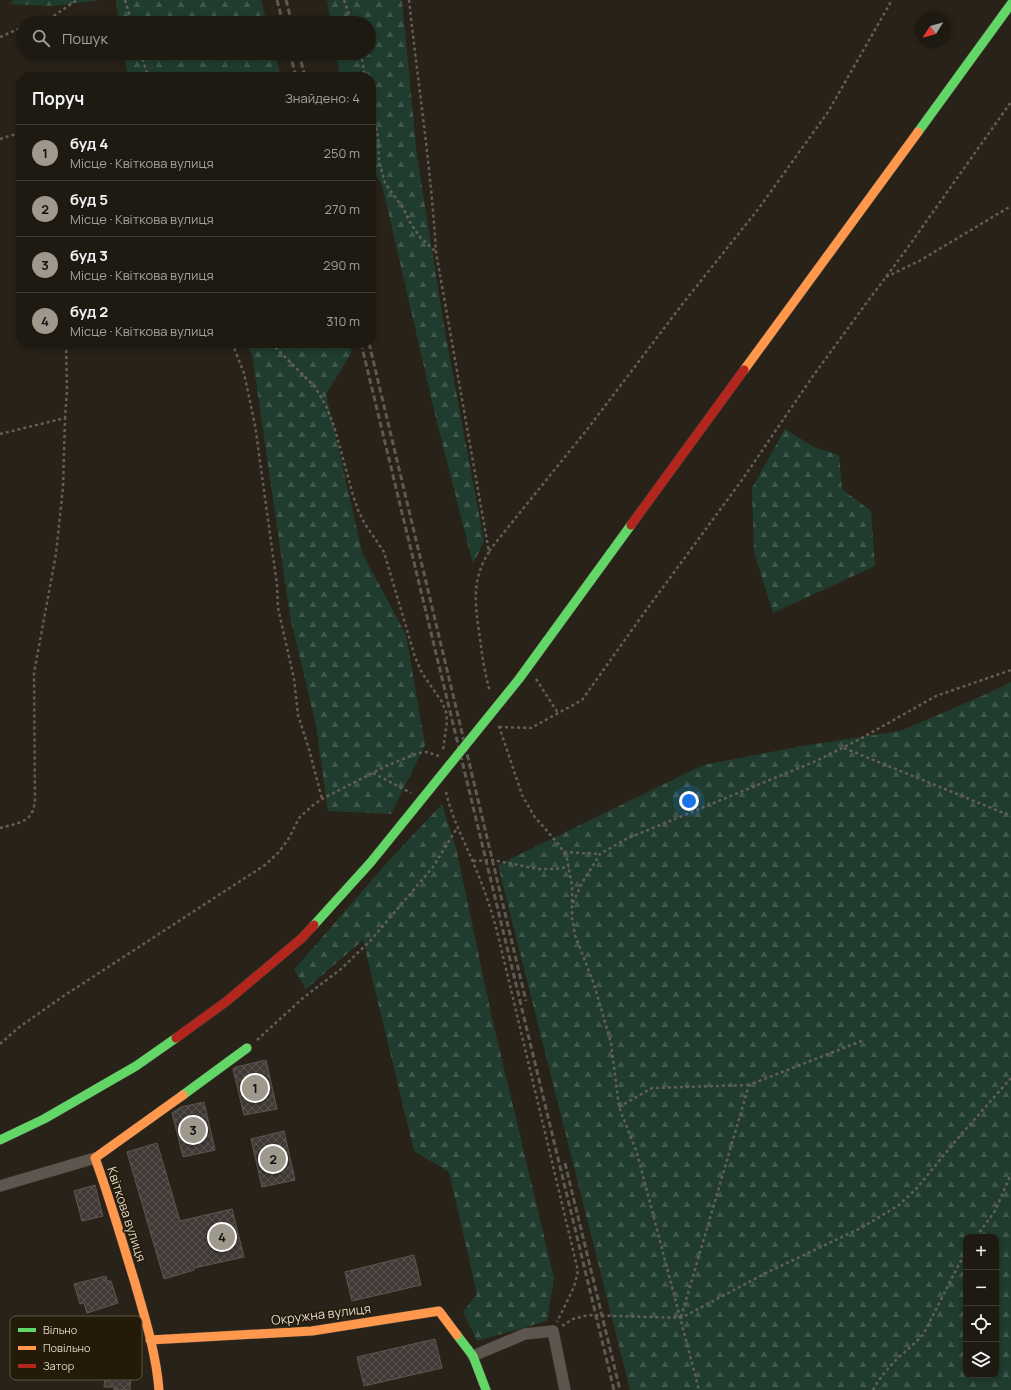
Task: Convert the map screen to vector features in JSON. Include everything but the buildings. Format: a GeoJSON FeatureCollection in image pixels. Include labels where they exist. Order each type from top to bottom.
{"type":"FeatureCollection","features":[{"type":"Feature","properties":{"kind":"main road"},"geometry":{"type":"LineString","coordinates":[[0,1140],[44,1119],[136,1066],[227,1001],[302,938],[371,862],[519,679],[1011,4]]}},
{"type":"Feature","properties":{"kind":"main road","name":"Квіткова вулиця"},"geometry":{"type":"LineString","coordinates":[[159,1390],[158,1376],[150,1340],[111,1200],[95,1158],[247,1048]]}},
{"type":"Feature","properties":{"kind":"main road","name":"Окружна вулиця"},"geometry":{"type":"LineString","coordinates":[[150,1340],[265,1335],[312,1331],[439,1311],[473,1356]]}},
{"type":"Feature","properties":{"kind":"main road"},"geometry":{"type":"LineString","coordinates":[[473,1356],[486,1390]]}},
{"type":"Feature","properties":{"kind":"street"},"geometry":{"type":"LineString","coordinates":[[0,1186],[95,1158]]}},
{"type":"Feature","properties":{"kind":"street"},"geometry":{"type":"LineString","coordinates":[[473,1356],[525,1334],[553,1331],[565,1390]]}},
{"type":"Feature","properties":{"kind":"path"},"geometry":{"type":"LineString","coordinates":[[53,16],[77,0]]}},
{"type":"Feature","properties":{"kind":"path"},"geometry":{"type":"LineString","coordinates":[[125,0],[130,16]]}},
{"type":"Feature","properties":{"kind":"path"},"geometry":{"type":"LineString","coordinates":[[344,0],[350,16]]}},
{"type":"Feature","properties":{"kind":"path"},"geometry":{"type":"LineString","coordinates":[[409,0],[416,70],[427,152],[436,252],[489,552]]}},
{"type":"Feature","properties":{"kind":"path"},"geometry":{"type":"LineString","coordinates":[[491,694],[485,671],[475,609],[475,594],[479,571],[489,552],[589,427],[684,302],[759,208],[828,112],[892,0]]}},
{"type":"Feature","properties":{"kind":"path"},"geometry":{"type":"LineString","coordinates":[[0,37],[16,30]]}},
{"type":"Feature","properties":{"kind":"path"},"geometry":{"type":"LineString","coordinates":[[143,60],[147,72]]}},
{"type":"Feature","properties":{"kind":"path"},"geometry":{"type":"LineString","coordinates":[[362,60],[364,72]]}},
{"type":"Feature","properties":{"kind":"path"},"geometry":{"type":"LineString","coordinates":[[499,727],[531,728],[582,700],[742,480],[813,376],[1011,102]]}},
{"type":"Feature","properties":{"kind":"path"},"geometry":{"type":"LineString","coordinates":[[376,127],[379,161],[385,183],[403,208],[420,236],[436,252]]}},
{"type":"Feature","properties":{"kind":"path"},"geometry":{"type":"LineString","coordinates":[[0,139],[16,135]]}},
{"type":"Feature","properties":{"kind":"path"},"geometry":{"type":"LineString","coordinates":[[886,277],[921,260],[1011,206]]}},
{"type":"Feature","properties":{"kind":"path"},"geometry":{"type":"LineString","coordinates":[[0,828],[28,818],[32,812],[35,802],[34,673],[56,554],[63,487],[67,390],[66,348]]}},
{"type":"Feature","properties":{"kind":"path"},"geometry":{"type":"LineString","coordinates":[[234,348],[244,373],[256,425],[277,585],[278,608],[294,679],[298,715],[309,749],[322,799]]}},
{"type":"Feature","properties":{"kind":"path"},"geometry":{"type":"LineString","coordinates":[[276,348],[315,387],[326,406],[334,426],[358,510],[365,524],[384,552],[415,656],[422,673],[442,702],[446,712],[446,736],[441,761]]}},
{"type":"Feature","properties":{"kind":"path"},"geometry":{"type":"LineString","coordinates":[[0,434],[65,418]]}},
{"type":"Feature","properties":{"kind":"path"},"geometry":{"type":"LineString","coordinates":[[528,666],[558,713]]}},
{"type":"Feature","properties":{"kind":"path"},"geometry":{"type":"LineString","coordinates":[[572,905],[582,883],[600,854],[626,839],[781,776],[844,748],[936,696],[1011,670]]}},
{"type":"Feature","properties":{"kind":"path"},"geometry":{"type":"LineString","coordinates":[[498,720],[522,795],[534,816],[564,852],[569,867],[572,886],[572,918],[575,935],[594,984],[611,1043],[619,1106],[637,1153],[699,1390]]}},
{"type":"Feature","properties":{"kind":"path"},"geometry":{"type":"LineString","coordinates":[[844,748],[1011,816]]}},
{"type":"Feature","properties":{"kind":"path"},"geometry":{"type":"LineString","coordinates":[[0,1044],[18,1028],[62,997],[265,865],[282,848],[299,818],[322,799],[372,772],[418,753],[427,752],[441,757]]}},
{"type":"Feature","properties":{"kind":"path"},"geometry":{"type":"LineString","coordinates":[[372,772],[422,798]]}},
{"type":"Feature","properties":{"kind":"path"},"geometry":{"type":"LineString","coordinates":[[444,785],[457,827],[473,860],[497,931],[578,1271],[574,1287],[553,1331]]}},
{"type":"Feature","properties":{"kind":"path"},"geometry":{"type":"LineString","coordinates":[[247,1048],[303,998],[341,968],[371,940],[433,868],[457,827]]}},
{"type":"Feature","properties":{"kind":"path"},"geometry":{"type":"LineString","coordinates":[[564,852],[600,854]]}},
{"type":"Feature","properties":{"kind":"path"},"geometry":{"type":"LineString","coordinates":[[473,860],[493,860],[538,868],[554,869],[569,867]]}},
{"type":"Feature","properties":{"kind":"path"},"geometry":{"type":"LineString","coordinates":[[619,1106],[652,1088],[750,1085],[864,1040]]}},
{"type":"Feature","properties":{"kind":"path"},"geometry":{"type":"LineString","coordinates":[[553,1331],[573,1319],[588,1315],[681,1318],[768,1272],[863,1227],[899,1205],[916,1189],[958,1138],[1011,1078]]}},
{"type":"Feature","properties":{"kind":"path"},"geometry":{"type":"LineString","coordinates":[[681,1318],[750,1085]]}},
{"type":"Feature","properties":{"kind":"path"},"geometry":{"type":"LineString","coordinates":[[978,1234],[995,1211],[1011,1174]]}},
{"type":"Feature","properties":{"kind":"path"},"geometry":{"type":"LineString","coordinates":[[873,1390],[889,1367],[920,1338],[963,1257]]}},
{"type":"Feature","properties":{"kind":"green space"},"geometry":{"type":"Polygon","coordinates":[[[13,0],[102,0],[53,6],[10,4],[13,0]]]}},
{"type":"Feature","properties":{"kind":"green space"},"geometry":{"type":"Polygon","coordinates":[[[116,0],[261,0],[265,16],[118,16],[116,0]]]}},
{"type":"Feature","properties":{"kind":"green space"},"geometry":{"type":"Polygon","coordinates":[[[327,0],[402,0],[417,156],[445,332],[484,541],[473,564],[435,414],[382,185],[376,176],[376,72],[339,72],[337,60],[376,60],[376,16],[330,16],[327,0]]]}},
{"type":"Feature","properties":{"kind":"green space"},"geometry":{"type":"Polygon","coordinates":[[[125,60],[277,60],[280,72],[127,72],[125,60]]]}},
{"type":"Feature","properties":{"kind":"green space"},"geometry":{"type":"Polygon","coordinates":[[[249,348],[351,348],[352,352],[326,394],[362,552],[406,635],[425,745],[391,814],[328,811],[316,726],[290,616],[252,354],[249,348]]]}},
{"type":"Feature","properties":{"kind":"green space"},"geometry":{"type":"Polygon","coordinates":[[[785,429],[814,447],[839,455],[842,489],[871,511],[875,566],[773,613],[754,552],[752,488],[785,429]]]}},
{"type":"Feature","properties":{"kind":"green space"},"geometry":{"type":"Polygon","coordinates":[[[1011,682],[1011,1390],[630,1390],[498,865],[703,765],[802,746],[900,731],[1011,682]]]}},
{"type":"Feature","properties":{"kind":"green space"},"geometry":{"type":"Polygon","coordinates":[[[442,804],[457,852],[492,1018],[554,1278],[547,1321],[477,1341],[463,1312],[477,1294],[449,1172],[414,1151],[363,940],[306,989],[294,970],[384,866],[442,804]]]}},
{"type":"Feature","properties":{"kind":"railway"},"geometry":{"type":"LineString","coordinates":[[277,0],[281,16]]}},
{"type":"Feature","properties":{"kind":"railway"},"geometry":{"type":"LineString","coordinates":[[286,0],[290,16]]}},
{"type":"Feature","properties":{"kind":"railway"},"geometry":{"type":"LineString","coordinates":[[292,60],[295,72]]}},
{"type":"Feature","properties":{"kind":"railway"},"geometry":{"type":"LineString","coordinates":[[301,60],[304,72]]}},
{"type":"Feature","properties":{"kind":"railway"},"geometry":{"type":"LineString","coordinates":[[362,348],[614,1390]]}},
{"type":"Feature","properties":{"kind":"railway"},"geometry":{"type":"LineString","coordinates":[[370,348],[526,1001]]}},
{"type":"Feature","properties":{"kind":"railway"},"geometry":{"type":"LineString","coordinates":[[565,1163],[620,1390]]}},
{"type":"Feature","properties":{"kind":"traffic: fast"},"geometry":{"type":"LineString","coordinates":[[918,132],[1011,4]]}},
{"type":"Feature","properties":{"kind":"traffic: fast"},"geometry":{"type":"LineString","coordinates":[[519,679],[631,525]]}},
{"type":"Feature","properties":{"kind":"traffic: fast"},"geometry":{"type":"LineString","coordinates":[[371,862],[519,679]]}},
{"type":"Feature","properties":{"kind":"traffic: fast"},"geometry":{"type":"LineString","coordinates":[[314,925],[371,862]]}},
{"type":"Feature","properties":{"kind":"traffic: fast"},"geometry":{"type":"LineString","coordinates":[[0,1140],[44,1119],[136,1066],[176,1038]]}},
{"type":"Feature","properties":{"kind":"traffic: fast"},"geometry":{"type":"LineString","coordinates":[[183,1095],[247,1048]]}},
{"type":"Feature","properties":{"kind":"traffic: fast"},"geometry":{"type":"LineString","coordinates":[[457,1335],[473,1356],[486,1390]]}},
{"type":"Feature","properties":{"kind":"traffic: slow"},"geometry":{"type":"LineString","coordinates":[[744,370],[918,132]]}},
{"type":"Feature","properties":{"kind":"traffic: slow"},"geometry":{"type":"LineString","coordinates":[[159,1390],[153,1349],[146,1322],[116,1220],[95,1158],[183,1095]]}},
{"type":"Feature","properties":{"kind":"traffic: slow"},"geometry":{"type":"LineString","coordinates":[[150,1340],[312,1331],[439,1311],[457,1335]]}},
{"type":"Feature","properties":{"kind":"traffic: jam"},"geometry":{"type":"LineString","coordinates":[[631,525],[744,370]]}},
{"type":"Feature","properties":{"kind":"traffic: jam"},"geometry":{"type":"LineString","coordinates":[[176,1038],[227,1001],[302,938],[314,925]]}},
{"type":"Feature","properties":{"kind":"place","name":"буд 4"},"geometry":{"type":"Point","coordinates":[255,1088]}},
{"type":"Feature","properties":{"kind":"place","name":"буд 3"},"geometry":{"type":"Point","coordinates":[193,1130]}},
{"type":"Feature","properties":{"kind":"place","name":"буд 5"},"geometry":{"type":"Point","coordinates":[273,1159]}},
{"type":"Feature","properties":{"kind":"place","name":"буд 2"},"geometry":{"type":"Point","coordinates":[222,1237]}}]}
